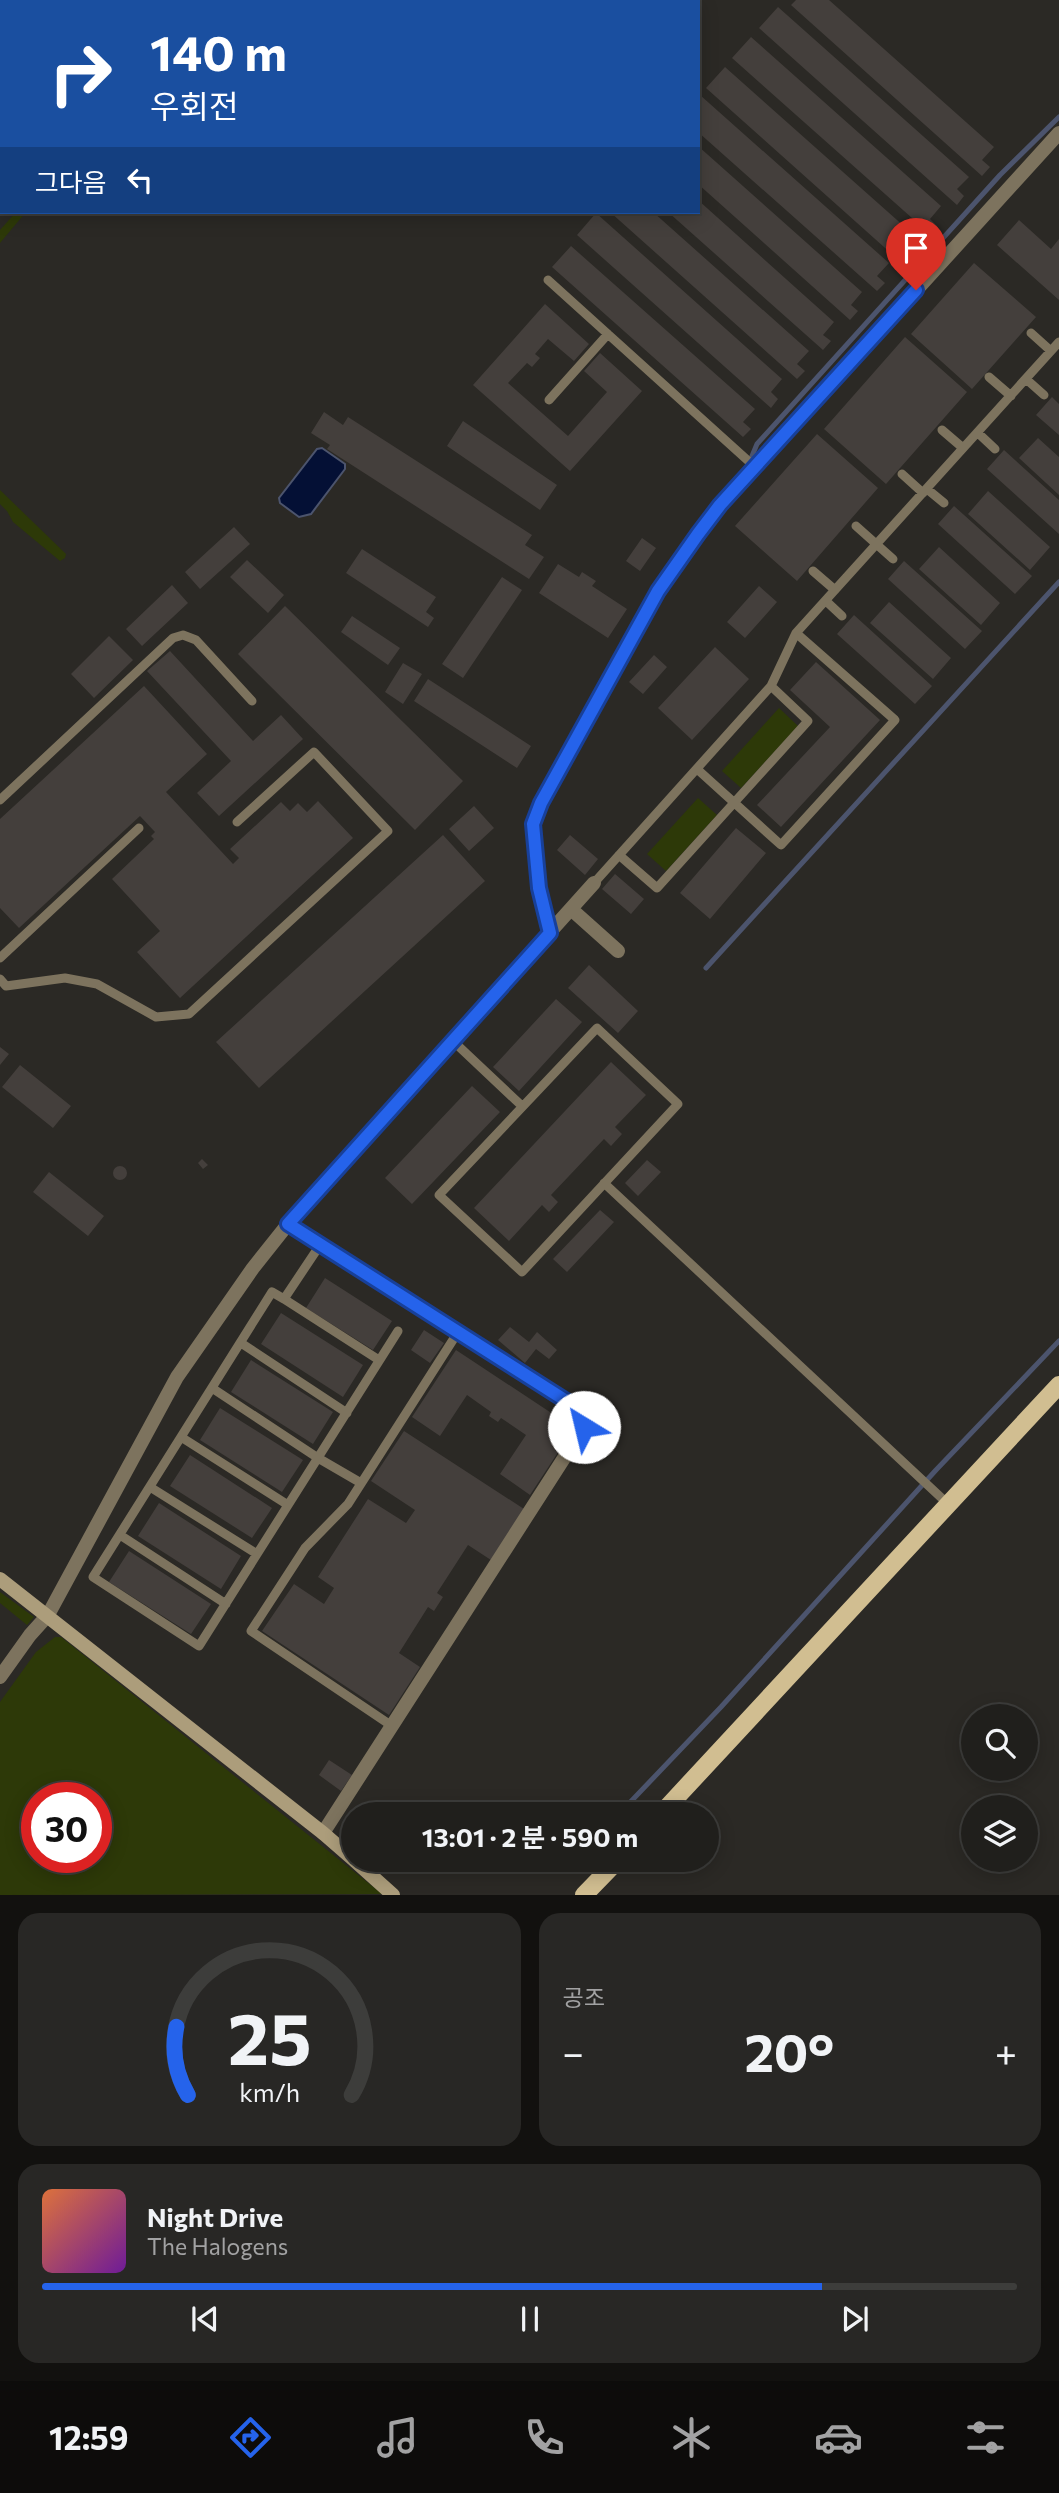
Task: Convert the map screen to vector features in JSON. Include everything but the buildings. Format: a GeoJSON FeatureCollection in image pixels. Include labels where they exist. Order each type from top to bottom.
{"type":"FeatureCollection","features":[{"type":"Feature","properties":{"kind":"main road"},"geometry":{"type":"LineString","coordinates":[[672,1802],[1059,1385]]}},
{"type":"Feature","properties":{"kind":"main road"},"geometry":{"type":"LineString","coordinates":[[0,1578],[341,1849]]}},
{"type":"Feature","properties":{"kind":"main road"},"geometry":{"type":"LineString","coordinates":[[367,1872],[393,1895]]}},
{"type":"Feature","properties":{"kind":"main road"},"geometry":{"type":"LineString","coordinates":[[584,1895],[606,1872]]}},
{"type":"Feature","properties":{"kind":"street"},"geometry":{"type":"LineString","coordinates":[[550,933],[539,888],[533,824],[541,803],[658,591],[720,505],[1059,133]]}},
{"type":"Feature","properties":{"kind":"street"},"geometry":{"type":"LineString","coordinates":[[0,1677],[13,1656],[48,1615],[177,1377],[253,1268],[288,1224],[594,883]]}},
{"type":"Feature","properties":{"kind":"street"},"geometry":{"type":"LineString","coordinates":[[571,909],[618,951]]}},
{"type":"Feature","properties":{"kind":"street"},"geometry":{"type":"LineString","coordinates":[[288,1224],[579,1409],[586,1418],[584,1427],[323,1833]]}},
{"type":"Feature","properties":{"kind":"lane"},"geometry":{"type":"LineString","coordinates":[[548,280],[755,467]]}},
{"type":"Feature","properties":{"kind":"lane"},"geometry":{"type":"LineString","coordinates":[[549,400],[608,334]]}},
{"type":"Feature","properties":{"kind":"lane"},"geometry":{"type":"LineString","coordinates":[[1031,334],[1051,351]]}},
{"type":"Feature","properties":{"kind":"lane"},"geometry":{"type":"LineString","coordinates":[[594,883],[771,686],[796,633],[1059,342]]}},
{"type":"Feature","properties":{"kind":"lane"},"geometry":{"type":"LineString","coordinates":[[989,377],[1011,396]]}},
{"type":"Feature","properties":{"kind":"lane"},"geometry":{"type":"LineString","coordinates":[[1026,379],[1044,395]]}},
{"type":"Feature","properties":{"kind":"lane"},"geometry":{"type":"LineString","coordinates":[[942,429],[963,448]]}},
{"type":"Feature","properties":{"kind":"lane"},"geometry":{"type":"LineString","coordinates":[[978,433],[995,449]]}},
{"type":"Feature","properties":{"kind":"lane"},"geometry":{"type":"LineString","coordinates":[[902,474],[944,503]]}},
{"type":"Feature","properties":{"kind":"lane"},"geometry":{"type":"LineString","coordinates":[[856,526],[893,559]]}},
{"type":"Feature","properties":{"kind":"lane"},"geometry":{"type":"LineString","coordinates":[[813,571],[835,590]]}},
{"type":"Feature","properties":{"kind":"lane"},"geometry":{"type":"LineString","coordinates":[[826,601],[842,616]]}},
{"type":"Feature","properties":{"kind":"lane"},"geometry":{"type":"LineString","coordinates":[[697,769],[782,845],[895,720],[796,633]]}},
{"type":"Feature","properties":{"kind":"lane"},"geometry":{"type":"LineString","coordinates":[[0,800],[173,638],[183,635],[197,640],[252,701]]}},
{"type":"Feature","properties":{"kind":"lane"},"geometry":{"type":"LineString","coordinates":[[619,855],[657,888],[808,721],[771,686]]}},
{"type":"Feature","properties":{"kind":"lane"},"geometry":{"type":"LineString","coordinates":[[2,986],[65,978],[97,984],[156,1017],[189,1014],[388,831],[314,752],[237,822]]}},
{"type":"Feature","properties":{"kind":"lane"},"geometry":{"type":"LineString","coordinates":[[0,958],[139,828]]}},
{"type":"Feature","properties":{"kind":"lane"},"geometry":{"type":"LineString","coordinates":[[597,1028],[678,1104],[522,1272],[439,1195],[522,1105],[597,1028]]}},
{"type":"Feature","properties":{"kind":"lane"},"geometry":{"type":"LineString","coordinates":[[453,1041],[522,1105]]}},
{"type":"Feature","properties":{"kind":"lane"},"geometry":{"type":"LineString","coordinates":[[604,1184],[948,1504]]}},
{"type":"Feature","properties":{"kind":"lane"},"geometry":{"type":"LineString","coordinates":[[284,1299],[320,1245]]}},
{"type":"Feature","properties":{"kind":"lane"},"geometry":{"type":"LineString","coordinates":[[379,1360],[272,1292],[93,1577],[199,1646],[398,1331]]}},
{"type":"Feature","properties":{"kind":"lane"},"geometry":{"type":"LineString","coordinates":[[392,1726],[251,1631],[305,1548],[348,1504],[458,1332]]}},
{"type":"Feature","properties":{"kind":"lane"},"geometry":{"type":"LineString","coordinates":[[240,1343],[347,1412]]}},
{"type":"Feature","properties":{"kind":"lane"},"geometry":{"type":"LineString","coordinates":[[212,1388],[361,1483]]}},
{"type":"Feature","properties":{"kind":"lane"},"geometry":{"type":"LineString","coordinates":[[181,1437],[288,1506]]}},
{"type":"Feature","properties":{"kind":"lane"},"geometry":{"type":"LineString","coordinates":[[150,1487],[257,1554]]}},
{"type":"Feature","properties":{"kind":"lane"},"geometry":{"type":"LineString","coordinates":[[120,1535],[226,1604]]}},
{"type":"Feature","properties":{"kind":"green space"},"geometry":{"type":"Polygon","coordinates":[[[14,214],[24,214],[0,243],[0,230],[14,214]]]}},
{"type":"Feature","properties":{"kind":"green space"},"geometry":{"type":"Polygon","coordinates":[[[0,490],[66,554],[65,558],[60,561],[13,522],[0,504],[0,490]]]}},
{"type":"Feature","properties":{"kind":"green space"},"geometry":{"type":"Polygon","coordinates":[[[779,708],[798,726],[741,788],[722,771],[779,708]]]}},
{"type":"Feature","properties":{"kind":"green space"},"geometry":{"type":"Polygon","coordinates":[[[698,798],[717,815],[666,871],[647,854],[698,798]]]}},
{"type":"Feature","properties":{"kind":"green space"},"geometry":{"type":"Polygon","coordinates":[[[0,1592],[34,1617],[27,1625],[0,1603],[0,1592]]]}},
{"type":"Feature","properties":{"kind":"green space"},"geometry":{"type":"Polygon","coordinates":[[[55,1637],[61,1637],[341,1861],[341,1872],[355,1872],[382,1894],[0,1895],[0,1702],[36,1652],[55,1637]]]}},
{"type":"Feature","properties":{"kind":"water"},"geometry":{"type":"Polygon","coordinates":[[[322,448],[345,464],[345,469],[311,514],[299,517],[280,503],[279,498],[317,449],[322,448]]]}},
{"type":"Feature","properties":{"kind":"waterway"},"geometry":{"type":"LineString","coordinates":[[752,456],[757,444],[1000,175],[1059,117]]}},
{"type":"Feature","properties":{"kind":"waterway"},"geometry":{"type":"LineString","coordinates":[[706,968],[1059,582]]}},
{"type":"Feature","properties":{"kind":"waterway"},"geometry":{"type":"LineString","coordinates":[[630,1802],[721,1707],[936,1470],[1059,1341]]}},
{"type":"Feature","properties":{"kind":"route"},"geometry":{"type":"LineString","coordinates":[[584,1427],[586,1418],[579,1409],[288,1224],[550,933],[539,888],[533,824],[541,803],[658,591],[720,505],[916,290]]}}]}
